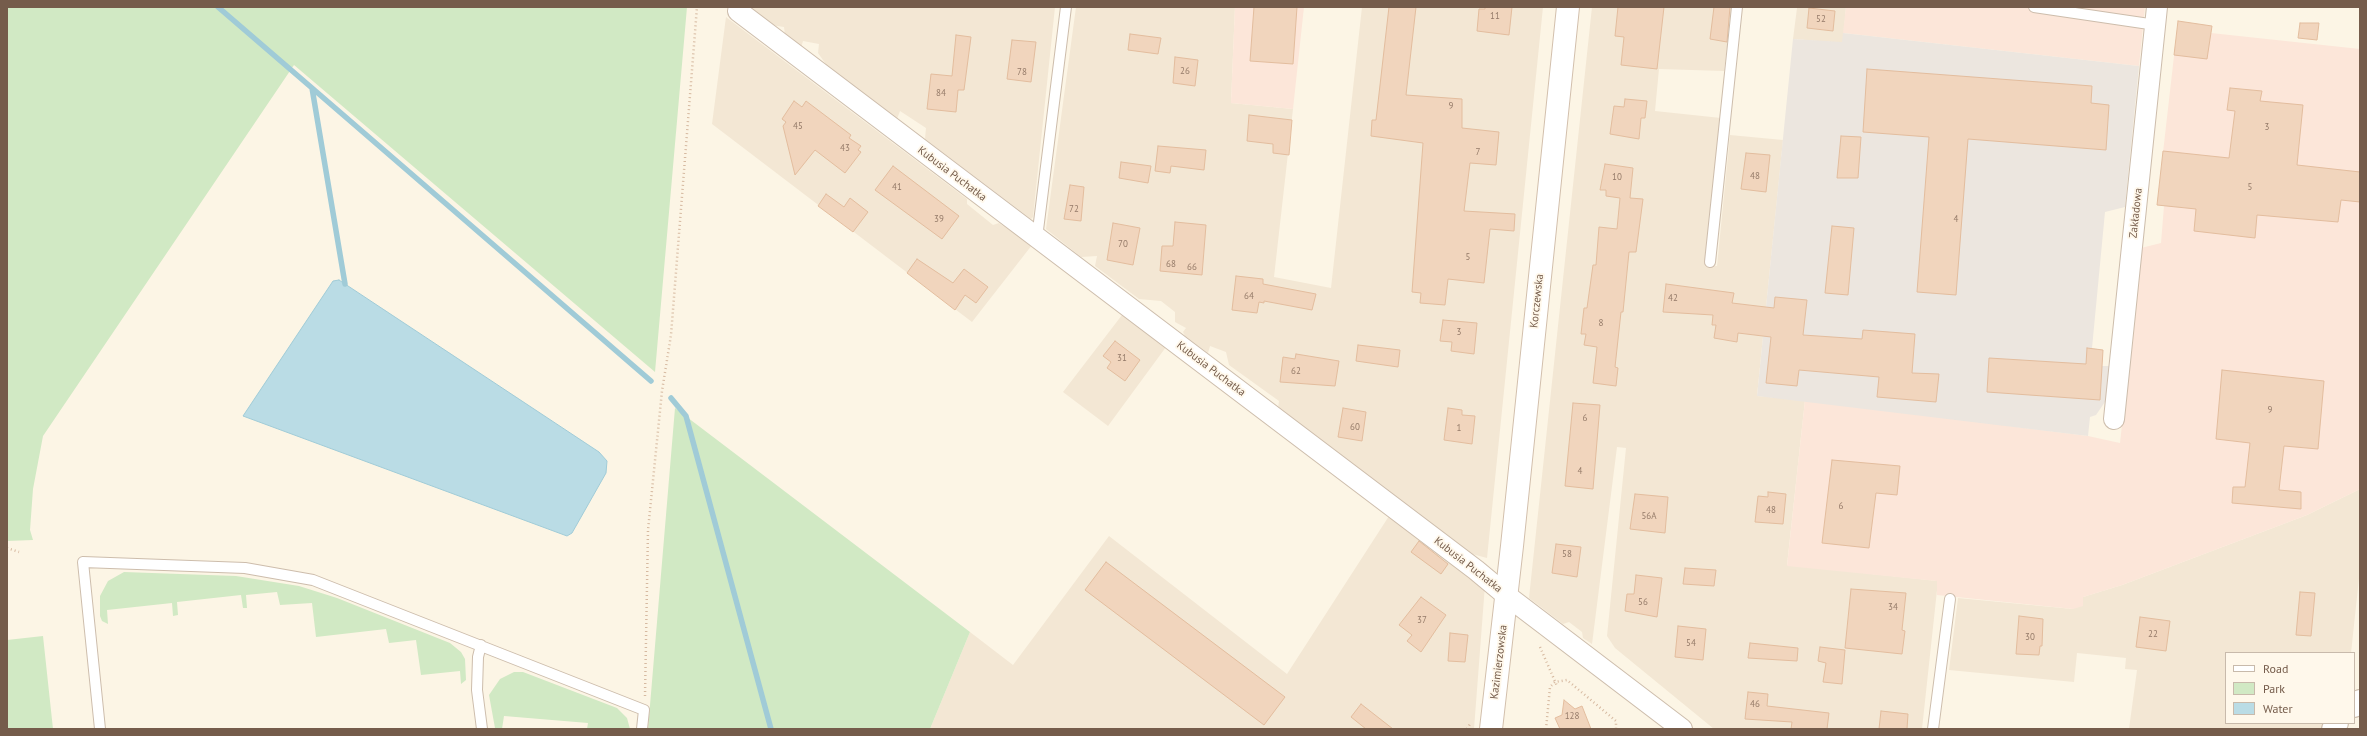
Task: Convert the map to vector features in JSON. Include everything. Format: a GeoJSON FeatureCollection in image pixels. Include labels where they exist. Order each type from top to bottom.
{"type":"FeatureCollection","features":[{"type":"Feature","properties":{"kind":"street","name":"Korczewska"},"geometry":{"type":"LineString","coordinates":[[1506,595],[1568,7]]}},
{"type":"Feature","properties":{"kind":"street","name":"Kubusia Puchatka"},"geometry":{"type":"LineString","coordinates":[[738,12],[1476,570],[1506,595],[1682,729]]}},
{"type":"Feature","properties":{"kind":"street","name":"Zakładowa"},"geometry":{"type":"LineString","coordinates":[[2114,419],[2157,16]]}},
{"type":"Feature","properties":{"kind":"street","name":"Kazimierzowska"},"geometry":{"type":"LineString","coordinates":[[1491,729],[1506,595]]}},
{"type":"Feature","properties":{"kind":"lane"},"geometry":{"type":"LineString","coordinates":[[1037,238],[1066,7]]}},
{"type":"Feature","properties":{"kind":"lane"},"geometry":{"type":"LineString","coordinates":[[1710,262],[1737,7]]}},
{"type":"Feature","properties":{"kind":"lane"},"geometry":{"type":"LineString","coordinates":[[2034,7],[2157,16]]}},
{"type":"Feature","properties":{"kind":"lane"},"geometry":{"type":"LineString","coordinates":[[100,729],[83,562],[245,568],[313,580],[644,710],[642,729]]}},
{"type":"Feature","properties":{"kind":"lane"},"geometry":{"type":"LineString","coordinates":[[1933,729],[1950,599]]}},
{"type":"Feature","properties":{"kind":"lane"},"geometry":{"type":"LineString","coordinates":[[481,645],[478,657],[477,690],[482,729]]}},
{"type":"Feature","properties":{"kind":"path"},"geometry":{"type":"LineString","coordinates":[[644,710],[648,530],[662,391],[671,335],[697,7]]}},
{"type":"Feature","properties":{"kind":"path"},"geometry":{"type":"LineString","coordinates":[[7,548],[19,552]]}},
{"type":"Feature","properties":{"kind":"path"},"geometry":{"type":"LineString","coordinates":[[1538,642],[1557,686]]}},
{"type":"Feature","properties":{"kind":"path"},"geometry":{"type":"LineString","coordinates":[[1546,729],[1550,687],[1556,682],[1567,680],[1616,721],[1616,729]]}},
{"type":"Feature","properties":{"kind":"shaded area"},"geometry":{"type":"Polygon","coordinates":[[[749,7],[1055,7],[1033,217],[1031,219],[925,139],[926,128],[900,111],[897,119],[830,70],[818,53],[819,44],[803,41],[801,48],[785,35],[784,27],[771,25],[749,7]]]}},
{"type":"Feature","properties":{"kind":"shaded area"},"geometry":{"type":"Polygon","coordinates":[[[1076,7],[1235,7],[1231,103],[1293,109],[1274,277],[1331,288],[1362,7],[1543,7],[1487,558],[1472,554],[1278,408],[1279,401],[1229,365],[1226,352],[1210,346],[1208,353],[1185,336],[1183,332],[1186,328],[1175,322],[1175,312],[1161,301],[1139,299],[1095,266],[1097,256],[1081,257],[1046,229],[1076,7]]]}},
{"type":"Feature","properties":{"kind":"shaded area"},"geometry":{"type":"Polygon","coordinates":[[[1235,7],[1304,7],[1293,109],[1231,103],[1235,7]]]}},
{"type":"Feature","properties":{"kind":"shaded area"},"geometry":{"type":"Polygon","coordinates":[[[1592,7],[1732,7],[1724,71],[1659,69],[1655,111],[1721,118],[1705,265],[1717,266],[1730,135],[1783,140],[1757,396],[1805,400],[1787,565],[1938,581],[1922,729],[1714,729],[1615,648],[1607,636],[1626,448],[1617,447],[1592,644],[1583,638],[1582,632],[1569,622],[1563,624],[1529,598],[1592,7]]]}},
{"type":"Feature","properties":{"kind":"shaded area"},"geometry":{"type":"Polygon","coordinates":[[[1788,7],[1846,7],[1843,43],[1793,39],[1797,8],[1788,7]]]}},
{"type":"Feature","properties":{"kind":"shaded area"},"geometry":{"type":"Polygon","coordinates":[[[1846,7],[2145,7],[2139,66],[1843,33],[1846,7]]]}},
{"type":"Feature","properties":{"kind":"shaded area"},"geometry":{"type":"Polygon","coordinates":[[[726,17],[967,199],[967,204],[993,225],[999,223],[1032,245],[972,322],[712,124],[726,17]]]}},
{"type":"Feature","properties":{"kind":"shaded area"},"geometry":{"type":"Polygon","coordinates":[[[2178,21],[2212,26],[2211,33],[2360,49],[2360,489],[2307,515],[2122,585],[2083,597],[2083,606],[2073,609],[1937,595],[1937,581],[1787,566],[1805,400],[2088,436],[2120,443],[2141,248],[2161,243],[2164,206],[2157,205],[2178,21]]]}},
{"type":"Feature","properties":{"kind":"shaded area"},"geometry":{"type":"Polygon","coordinates":[[[1843,33],[2139,66],[2125,207],[2105,212],[2092,348],[2103,350],[2101,366],[2110,366],[2107,399],[2096,415],[2090,417],[2088,436],[1757,396],[1793,39],[1842,42],[1843,33]]]}},
{"type":"Feature","properties":{"kind":"shaded area"},"geometry":{"type":"Polygon","coordinates":[[[1122,315],[1166,347],[1108,426],[1063,392],[1122,315]]]}},
{"type":"Feature","properties":{"kind":"shaded area"},"geometry":{"type":"Polygon","coordinates":[[[2360,489],[2360,569],[2351,652],[2225,652],[2225,724],[2328,724],[2323,729],[2129,729],[2137,670],[2125,669],[2126,658],[2077,653],[2074,682],[1949,670],[1958,598],[2073,609],[2083,597],[2122,585],[2307,515],[2360,489]]]}},
{"type":"Feature","properties":{"kind":"shaded area"},"geometry":{"type":"Polygon","coordinates":[[[1389,516],[1485,585],[1474,729],[930,729],[970,632],[1013,665],[1109,536],[1287,674],[1389,516]]]}},
{"type":"Feature","properties":{"kind":"green space"},"geometry":{"type":"Polygon","coordinates":[[[7,7],[687,7],[655,372],[294,65],[43,436],[33,489],[30,530],[33,540],[7,541],[7,7]]]}},
{"type":"Feature","properties":{"kind":"green space"},"geometry":{"type":"Polygon","coordinates":[[[675,408],[970,632],[930,729],[648,729],[675,408]]]}},
{"type":"Feature","properties":{"kind":"green space"},"geometry":{"type":"Polygon","coordinates":[[[124,572],[236,576],[299,586],[337,598],[450,643],[461,652],[465,659],[466,680],[461,684],[460,671],[421,675],[416,640],[389,643],[386,629],[316,637],[312,603],[280,605],[277,592],[246,595],[247,608],[243,608],[241,595],[177,602],[178,615],[173,616],[172,603],[107,610],[108,624],[102,621],[100,616],[100,596],[108,581],[124,572]]]}},
{"type":"Feature","properties":{"kind":"green space"},"geometry":{"type":"Polygon","coordinates":[[[43,636],[53,729],[7,729],[7,640],[43,636]]]}},
{"type":"Feature","properties":{"kind":"green space"},"geometry":{"type":"Polygon","coordinates":[[[514,672],[523,672],[617,708],[627,718],[630,729],[587,729],[588,723],[504,716],[502,729],[495,728],[489,695],[500,679],[514,672]]]}},
{"type":"Feature","properties":{"kind":"water"},"geometry":{"type":"Polygon","coordinates":[[[339,280],[599,452],[607,461],[606,473],[572,533],[567,536],[243,416],[333,281],[339,280]]]}},
{"type":"Feature","properties":{"kind":"building"},"geometry":{"type":"Polygon","coordinates":[[[1254,7],[1297,7],[1293,64],[1250,61],[1254,7]]]}},
{"type":"Feature","properties":{"kind":"building"},"geometry":{"type":"Polygon","coordinates":[[[1389,7],[1416,7],[1406,95],[1462,99],[1462,128],[1499,132],[1496,165],[1470,163],[1464,211],[1515,214],[1514,231],[1490,229],[1484,283],[1448,279],[1445,305],[1420,303],[1421,293],[1412,292],[1423,143],[1371,136],[1372,120],[1376,120],[1389,7]]]}},
{"type":"Feature","properties":{"kind":"building"},"geometry":{"type":"Polygon","coordinates":[[[1485,7],[1512,7],[1509,35],[1477,31],[1479,9],[1485,9],[1485,7]]]}},
{"type":"Feature","properties":{"kind":"building"},"geometry":{"type":"Polygon","coordinates":[[[1618,7],[1664,7],[1657,69],[1621,65],[1624,37],[1615,36],[1618,7]]]}},
{"type":"Feature","properties":{"kind":"building"},"geometry":{"type":"Polygon","coordinates":[[[1714,7],[1730,7],[1727,42],[1710,39],[1714,7]]]}},
{"type":"Feature","properties":{"kind":"building"},"geometry":{"type":"Polygon","coordinates":[[[1809,8],[1835,11],[1833,31],[1807,28],[1809,8]]]}},
{"type":"Feature","properties":{"kind":"building"},"geometry":{"type":"Polygon","coordinates":[[[2178,21],[2212,26],[2207,59],[2174,55],[2178,21]]]}},
{"type":"Feature","properties":{"kind":"building"},"geometry":{"type":"Polygon","coordinates":[[[2300,23],[2319,23],[2317,40],[2298,38],[2300,23]]]}},
{"type":"Feature","properties":{"kind":"building"},"geometry":{"type":"Polygon","coordinates":[[[1130,34],[1161,38],[1158,54],[1128,50],[1130,34]]]}},
{"type":"Feature","properties":{"kind":"building"},"geometry":{"type":"Polygon","coordinates":[[[956,35],[971,37],[964,90],[958,90],[956,112],[927,109],[931,74],[952,76],[956,35]]]}},
{"type":"Feature","properties":{"kind":"building"},"geometry":{"type":"Polygon","coordinates":[[[1012,40],[1036,42],[1031,82],[1007,79],[1012,40]]]}},
{"type":"Feature","properties":{"kind":"building"},"geometry":{"type":"Polygon","coordinates":[[[1175,57],[1198,60],[1195,86],[1173,83],[1175,57]]]}},
{"type":"Feature","properties":{"kind":"building"},"geometry":{"type":"Polygon","coordinates":[[[1867,69],[2092,86],[2091,103],[2109,105],[2106,150],[1968,139],[1956,295],[1917,292],[1929,137],[1863,132],[1867,69]]]}},
{"type":"Feature","properties":{"kind":"building"},"geometry":{"type":"Polygon","coordinates":[[[2230,88],[2262,91],[2260,101],[2303,105],[2297,165],[2360,172],[2360,202],[2341,200],[2338,222],[2257,215],[2255,238],[2194,231],[2196,209],[2157,205],[2163,151],[2229,158],[2235,111],[2227,110],[2230,88]]]}},
{"type":"Feature","properties":{"kind":"building"},"geometry":{"type":"Polygon","coordinates":[[[1625,99],[1647,101],[1645,118],[1641,118],[1639,139],[1610,134],[1614,106],[1624,107],[1625,99]]]}},
{"type":"Feature","properties":{"kind":"building"},"geometry":{"type":"Polygon","coordinates":[[[794,101],[802,107],[806,101],[851,135],[849,138],[861,146],[858,150],[861,152],[845,173],[815,150],[795,175],[783,126],[786,122],[782,119],[794,101]]]}},
{"type":"Feature","properties":{"kind":"building"},"geometry":{"type":"Polygon","coordinates":[[[1249,115],[1292,120],[1289,155],[1273,153],[1273,144],[1247,141],[1249,115]]]}},
{"type":"Feature","properties":{"kind":"building"},"geometry":{"type":"Polygon","coordinates":[[[1841,136],[1861,137],[1858,178],[1837,178],[1841,136]]]}},
{"type":"Feature","properties":{"kind":"building"},"geometry":{"type":"Polygon","coordinates":[[[1158,146],[1206,150],[1204,170],[1171,166],[1170,173],[1155,171],[1158,146]]]}},
{"type":"Feature","properties":{"kind":"building"},"geometry":{"type":"Polygon","coordinates":[[[1746,153],[1770,155],[1766,192],[1741,189],[1746,153]]]}},
{"type":"Feature","properties":{"kind":"building"},"geometry":{"type":"Polygon","coordinates":[[[1121,162],[1151,166],[1148,183],[1119,178],[1121,162]]]}},
{"type":"Feature","properties":{"kind":"building"},"geometry":{"type":"Polygon","coordinates":[[[1605,164],[1633,168],[1630,198],[1643,199],[1636,252],[1629,252],[1623,312],[1621,312],[1615,367],[1618,368],[1616,386],[1593,383],[1597,347],[1584,345],[1586,334],[1581,334],[1584,308],[1587,308],[1593,265],[1596,265],[1599,227],[1617,229],[1620,198],[1606,196],[1606,190],[1600,190],[1605,164]]]}},
{"type":"Feature","properties":{"kind":"building"},"geometry":{"type":"Polygon","coordinates":[[[893,166],[959,216],[942,239],[875,190],[893,166]]]}},
{"type":"Feature","properties":{"kind":"building"},"geometry":{"type":"Polygon","coordinates":[[[1070,185],[1084,187],[1081,221],[1064,219],[1070,185]]]}},
{"type":"Feature","properties":{"kind":"building"},"geometry":{"type":"Polygon","coordinates":[[[826,194],[844,207],[850,198],[868,212],[853,232],[818,206],[826,194]]]}},
{"type":"Feature","properties":{"kind":"building"},"geometry":{"type":"Polygon","coordinates":[[[1175,222],[1206,225],[1202,275],[1160,271],[1162,246],[1173,246],[1175,222]]]}},
{"type":"Feature","properties":{"kind":"building"},"geometry":{"type":"Polygon","coordinates":[[[1113,223],[1140,228],[1133,265],[1107,260],[1113,223]]]}},
{"type":"Feature","properties":{"kind":"building"},"geometry":{"type":"Polygon","coordinates":[[[1832,226],[1854,228],[1848,295],[1825,293],[1832,226]]]}},
{"type":"Feature","properties":{"kind":"building"},"geometry":{"type":"Polygon","coordinates":[[[917,259],[953,283],[964,269],[988,287],[976,303],[965,295],[955,310],[907,273],[917,259]]]}},
{"type":"Feature","properties":{"kind":"building"},"geometry":{"type":"Polygon","coordinates":[[[1236,276],[1263,279],[1263,284],[1316,294],[1312,310],[1264,301],[1264,303],[1259,302],[1257,313],[1232,310],[1236,276]]]}},
{"type":"Feature","properties":{"kind":"building"},"geometry":{"type":"Polygon","coordinates":[[[1666,284],[1734,293],[1732,303],[1774,308],[1775,297],[1807,300],[1803,335],[1862,339],[1863,330],[1915,334],[1912,373],[1939,374],[1936,402],[1877,397],[1879,377],[1799,370],[1797,386],[1766,383],[1771,337],[1738,333],[1737,342],[1714,338],[1716,325],[1712,325],[1713,315],[1663,312],[1666,284]]]}},
{"type":"Feature","properties":{"kind":"building"},"geometry":{"type":"Polygon","coordinates":[[[1443,320],[1477,323],[1474,354],[1451,351],[1452,342],[1440,341],[1443,320]]]}},
{"type":"Feature","properties":{"kind":"building"},"geometry":{"type":"Polygon","coordinates":[[[1115,341],[1140,360],[1125,381],[1107,368],[1111,362],[1103,356],[1115,341]]]}},
{"type":"Feature","properties":{"kind":"building"},"geometry":{"type":"Polygon","coordinates":[[[1358,345],[1400,350],[1398,367],[1356,361],[1358,345]]]}},
{"type":"Feature","properties":{"kind":"building"},"geometry":{"type":"Polygon","coordinates":[[[2087,348],[2103,350],[2100,400],[1987,392],[1989,358],[2086,364],[2087,348]]]}},
{"type":"Feature","properties":{"kind":"building"},"geometry":{"type":"Polygon","coordinates":[[[1296,354],[1339,361],[1335,386],[1280,382],[1283,357],[1295,359],[1296,354]]]}},
{"type":"Feature","properties":{"kind":"building"},"geometry":{"type":"Polygon","coordinates":[[[2222,370],[2324,381],[2318,449],[2284,446],[2279,490],[2301,492],[2301,509],[2232,503],[2233,487],[2245,487],[2250,443],[2216,439],[2222,370]]]}},
{"type":"Feature","properties":{"kind":"building"},"geometry":{"type":"Polygon","coordinates":[[[1573,403],[1600,405],[1593,489],[1565,486],[1573,403]]]}},
{"type":"Feature","properties":{"kind":"building"},"geometry":{"type":"Polygon","coordinates":[[[1343,408],[1366,412],[1362,441],[1338,437],[1343,408]]]}},
{"type":"Feature","properties":{"kind":"building"},"geometry":{"type":"Polygon","coordinates":[[[1448,408],[1462,410],[1462,415],[1475,416],[1472,444],[1444,440],[1448,408]]]}},
{"type":"Feature","properties":{"kind":"building"},"geometry":{"type":"Polygon","coordinates":[[[1832,460],[1900,466],[1897,495],[1876,493],[1869,548],[1822,543],[1832,460]]]}},
{"type":"Feature","properties":{"kind":"building"},"geometry":{"type":"Polygon","coordinates":[[[1768,492],[1786,494],[1783,524],[1755,522],[1758,496],[1768,497],[1768,492]]]}},
{"type":"Feature","properties":{"kind":"building"},"geometry":{"type":"Polygon","coordinates":[[[1635,494],[1668,497],[1665,533],[1630,529],[1635,494]]]}},
{"type":"Feature","properties":{"kind":"building"},"geometry":{"type":"Polygon","coordinates":[[[1419,541],[1448,564],[1441,574],[1411,552],[1419,541]]]}},
{"type":"Feature","properties":{"kind":"building"},"geometry":{"type":"Polygon","coordinates":[[[1556,544],[1581,547],[1577,577],[1552,573],[1556,544]]]}},
{"type":"Feature","properties":{"kind":"building"},"geometry":{"type":"Polygon","coordinates":[[[1106,562],[1285,697],[1264,725],[1085,590],[1106,562]]]}},
{"type":"Feature","properties":{"kind":"building"},"geometry":{"type":"Polygon","coordinates":[[[1685,568],[1716,570],[1714,586],[1683,584],[1685,568]]]}},
{"type":"Feature","properties":{"kind":"building"},"geometry":{"type":"Polygon","coordinates":[[[1636,575],[1662,578],[1657,617],[1625,611],[1627,594],[1634,594],[1636,575]]]}},
{"type":"Feature","properties":{"kind":"building"},"geometry":{"type":"Polygon","coordinates":[[[1851,589],[1906,593],[1902,630],[1905,631],[1902,654],[1845,648],[1851,589]]]}},
{"type":"Feature","properties":{"kind":"building"},"geometry":{"type":"Polygon","coordinates":[[[2300,592],[2315,593],[2311,636],[2296,635],[2300,592]]]}},
{"type":"Feature","properties":{"kind":"building"},"geometry":{"type":"Polygon","coordinates":[[[1421,597],[1446,615],[1421,652],[1407,641],[1412,635],[1399,625],[1421,597]]]}},
{"type":"Feature","properties":{"kind":"building"},"geometry":{"type":"Polygon","coordinates":[[[2019,616],[2043,619],[2042,646],[2040,646],[2039,655],[2016,654],[2019,616]]]}},
{"type":"Feature","properties":{"kind":"building"},"geometry":{"type":"Polygon","coordinates":[[[2140,617],[2170,621],[2166,651],[2136,647],[2140,617]]]}},
{"type":"Feature","properties":{"kind":"building"},"geometry":{"type":"Polygon","coordinates":[[[1678,626],[1706,629],[1703,660],[1675,657],[1678,626]]]}},
{"type":"Feature","properties":{"kind":"building"},"geometry":{"type":"Polygon","coordinates":[[[1450,633],[1468,635],[1465,662],[1448,661],[1450,633]]]}},
{"type":"Feature","properties":{"kind":"building"},"geometry":{"type":"Polygon","coordinates":[[[1750,643],[1798,648],[1797,661],[1748,658],[1750,643]]]}},
{"type":"Feature","properties":{"kind":"building"},"geometry":{"type":"Polygon","coordinates":[[[1820,647],[1845,650],[1842,684],[1823,682],[1826,663],[1818,661],[1820,647]]]}},
{"type":"Feature","properties":{"kind":"building"},"geometry":{"type":"Polygon","coordinates":[[[1748,692],[1768,694],[1767,706],[1829,713],[1827,729],[1791,729],[1792,722],[1745,719],[1748,692]]]}},
{"type":"Feature","properties":{"kind":"building"},"geometry":{"type":"Polygon","coordinates":[[[1564,700],[1575,709],[1582,706],[1591,729],[1560,729],[1555,718],[1562,715],[1564,700]]]}},
{"type":"Feature","properties":{"kind":"building"},"geometry":{"type":"Polygon","coordinates":[[[1361,704],[1393,729],[1366,729],[1351,717],[1361,704]]]}},
{"type":"Feature","properties":{"kind":"building"},"geometry":{"type":"Polygon","coordinates":[[[1881,711],[1908,714],[1907,729],[1879,729],[1881,711]]]}},
{"type":"Feature","properties":{"kind":"waterway"},"geometry":{"type":"LineString","coordinates":[[218,7],[312,88],[345,284]]}},
{"type":"Feature","properties":{"kind":"waterway"},"geometry":{"type":"LineString","coordinates":[[312,88],[651,381]]}},
{"type":"Feature","properties":{"kind":"waterway"},"geometry":{"type":"LineString","coordinates":[[671,398],[686,416],[771,729]]}}]}
